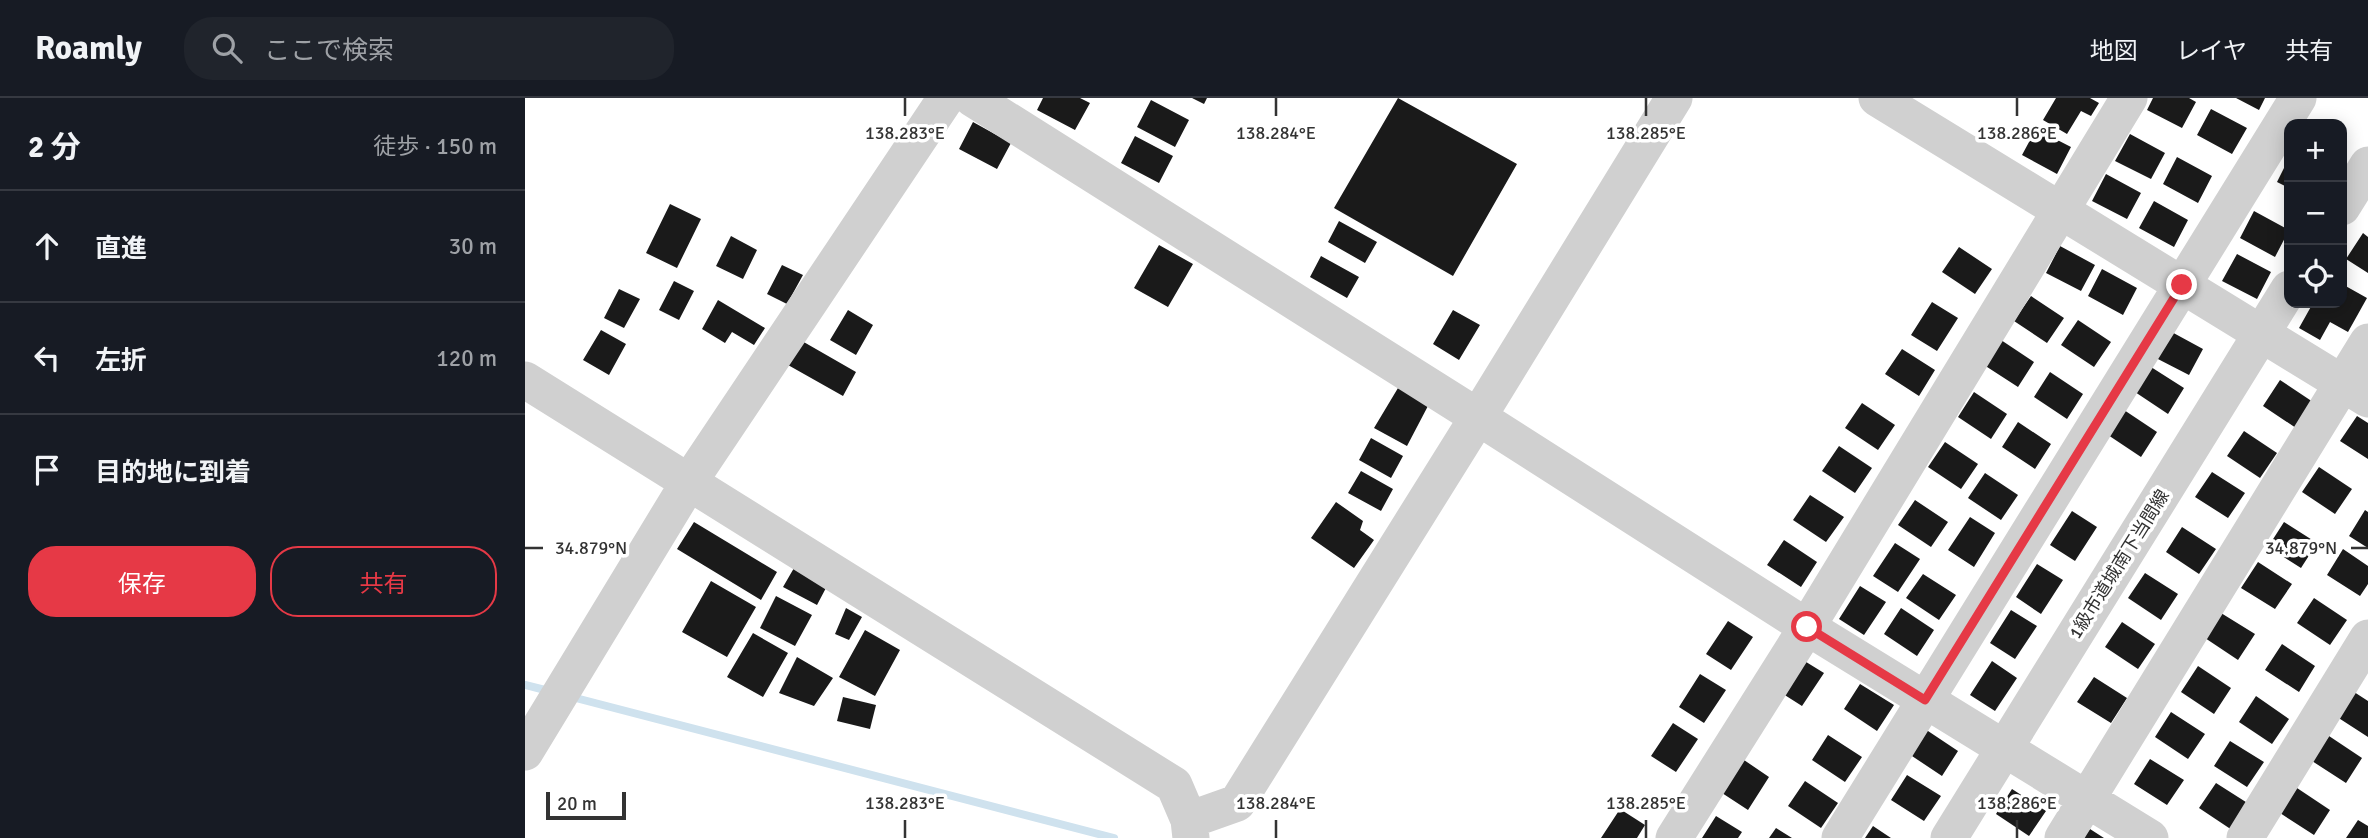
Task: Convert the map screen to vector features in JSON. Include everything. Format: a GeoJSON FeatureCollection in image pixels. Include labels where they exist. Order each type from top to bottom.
{"type":"FeatureCollection","features":[{"type":"Feature","properties":{"kind":"street"},"geometry":{"type":"LineString","coordinates":[[525,752],[689,482],[946,98]]}},
{"type":"Feature","properties":{"kind":"street"},"geometry":{"type":"LineString","coordinates":[[972,98],[1807,627],[2150,838]]}},
{"type":"Feature","properties":{"kind":"street"},"geometry":{"type":"LineString","coordinates":[[525,380],[1174,785],[1190,829],[1237,803],[1674,98]]}},
{"type":"Feature","properties":{"kind":"street"},"geometry":{"type":"LineString","coordinates":[[1877,98],[2355,391]]}},
{"type":"Feature","properties":{"kind":"street"},"geometry":{"type":"LineString","coordinates":[[1674,838],[1807,627],[2129,98]]}},
{"type":"Feature","properties":{"kind":"street"},"geometry":{"type":"LineString","coordinates":[[1840,838],[2298,98]]}},
{"type":"Feature","properties":{"kind":"street"},"geometry":{"type":"LineString","coordinates":[[2347,198],[2368,165]]}},
{"type":"Feature","properties":{"kind":"street","name":"1級市道城南下当間線"},"geometry":{"type":"LineString","coordinates":[[1949,838],[2284,297]]}},
{"type":"Feature","properties":{"kind":"street"},"geometry":{"type":"LineString","coordinates":[[2063,838],[2355,391],[2368,342]]}},
{"type":"Feature","properties":{"kind":"street"},"geometry":{"type":"LineString","coordinates":[[2245,838],[2368,638]]}},
{"type":"Feature","properties":{"kind":"building"},"geometry":{"type":"Polygon","coordinates":[[[1043,98],[1080,98],[1090,103],[1075,130],[1037,110],[1043,98]]]}},
{"type":"Feature","properties":{"kind":"building"},"geometry":{"type":"Polygon","coordinates":[[[1192,98],[1207,98],[1204,104],[1192,98]]]}},
{"type":"Feature","properties":{"kind":"building"},"geometry":{"type":"Polygon","coordinates":[[[1398,98],[1517,164],[1453,276],[1334,208],[1398,98]]]}},
{"type":"Feature","properties":{"kind":"building"},"geometry":{"type":"Polygon","coordinates":[[[2056,98],[2090,98],[2099,103],[2091,116],[2081,111],[2067,134],[2043,120],[2056,98]]]}},
{"type":"Feature","properties":{"kind":"building"},"geometry":{"type":"Polygon","coordinates":[[[2153,98],[2189,98],[2196,102],[2182,128],[2147,110],[2153,98]]]}},
{"type":"Feature","properties":{"kind":"building"},"geometry":{"type":"Polygon","coordinates":[[[2236,98],[2265,98],[2259,110],[2236,98]]]}},
{"type":"Feature","properties":{"kind":"building"},"geometry":{"type":"Polygon","coordinates":[[[1151,100],[1189,120],[1175,147],[1137,127],[1151,100]]]}},
{"type":"Feature","properties":{"kind":"building"},"geometry":{"type":"Polygon","coordinates":[[[2211,109],[2247,128],[2232,154],[2197,135],[2211,109]]]}},
{"type":"Feature","properties":{"kind":"building"},"geometry":{"type":"Polygon","coordinates":[[[973,122],[1011,143],[997,169],[959,149],[973,122]]]}},
{"type":"Feature","properties":{"kind":"building"},"geometry":{"type":"Polygon","coordinates":[[[2036,129],[2071,147],[2057,174],[2022,155],[2036,129]]]}},
{"type":"Feature","properties":{"kind":"building"},"geometry":{"type":"Polygon","coordinates":[[[2130,134],[2165,153],[2151,179],[2115,161],[2130,134]]]}},
{"type":"Feature","properties":{"kind":"building"},"geometry":{"type":"Polygon","coordinates":[[[1135,136],[1173,156],[1159,183],[1121,163],[1135,136]]]}},
{"type":"Feature","properties":{"kind":"building"},"geometry":{"type":"Polygon","coordinates":[[[2177,157],[2212,176],[2198,203],[2163,184],[2177,157]]]}},
{"type":"Feature","properties":{"kind":"building"},"geometry":{"type":"Polygon","coordinates":[[[2284,168],[2284,186],[2277,182],[2284,168]]]}},
{"type":"Feature","properties":{"kind":"building"},"geometry":{"type":"Polygon","coordinates":[[[2106,174],[2141,193],[2127,219],[2092,201],[2106,174]]]}},
{"type":"Feature","properties":{"kind":"building"},"geometry":{"type":"Polygon","coordinates":[[[2154,201],[2188,220],[2174,247],[2139,228],[2154,201]]]}},
{"type":"Feature","properties":{"kind":"building"},"geometry":{"type":"Polygon","coordinates":[[[670,204],[701,219],[677,268],[646,253],[670,204]]]}},
{"type":"Feature","properties":{"kind":"building"},"geometry":{"type":"Polygon","coordinates":[[[2254,211],[2284,227],[2284,240],[2275,257],[2240,238],[2254,211]]]}},
{"type":"Feature","properties":{"kind":"building"},"geometry":{"type":"Polygon","coordinates":[[[1339,221],[1377,242],[1365,263],[1328,242],[1339,221]]]}},
{"type":"Feature","properties":{"kind":"building"},"geometry":{"type":"Polygon","coordinates":[[[2363,233],[2368,237],[2368,273],[2347,257],[2363,233]]]}},
{"type":"Feature","properties":{"kind":"building"},"geometry":{"type":"Polygon","coordinates":[[[731,236],[757,250],[743,279],[716,266],[731,236]]]}},
{"type":"Feature","properties":{"kind":"building"},"geometry":{"type":"Polygon","coordinates":[[[1159,245],[1193,264],[1168,307],[1134,288],[1159,245]]]}},
{"type":"Feature","properties":{"kind":"building"},"geometry":{"type":"Polygon","coordinates":[[[2060,246],[2095,265],[2081,291],[2046,273],[2060,246]]]}},
{"type":"Feature","properties":{"kind":"building"},"geometry":{"type":"Polygon","coordinates":[[[1959,247],[1992,269],[1975,294],[1942,272],[1959,247]]]}},
{"type":"Feature","properties":{"kind":"building"},"geometry":{"type":"Polygon","coordinates":[[[2237,254],[2271,272],[2257,299],[2222,281],[2237,254]]]}},
{"type":"Feature","properties":{"kind":"building"},"geometry":{"type":"Polygon","coordinates":[[[1321,256],[1359,277],[1347,298],[1310,277],[1321,256]]]}},
{"type":"Feature","properties":{"kind":"building"},"geometry":{"type":"Polygon","coordinates":[[[782,265],[803,275],[787,304],[767,294],[782,265]]]}},
{"type":"Feature","properties":{"kind":"building"},"geometry":{"type":"Polygon","coordinates":[[[2102,269],[2137,288],[2123,315],[2088,296],[2102,269]]]}},
{"type":"Feature","properties":{"kind":"building"},"geometry":{"type":"Polygon","coordinates":[[[674,281],[694,291],[679,320],[659,310],[674,281]]]}},
{"type":"Feature","properties":{"kind":"building"},"geometry":{"type":"Polygon","coordinates":[[[2347,287],[2367,298],[2348,332],[2330,322],[2320,340],[2299,328],[2310,308],[2347,308],[2347,287]]]}},
{"type":"Feature","properties":{"kind":"building"},"geometry":{"type":"Polygon","coordinates":[[[619,289],[640,299],[624,328],[604,318],[619,289]]]}},
{"type":"Feature","properties":{"kind":"building"},"geometry":{"type":"Polygon","coordinates":[[[2031,296],[2064,318],[2047,343],[2014,321],[2031,296]]]}},
{"type":"Feature","properties":{"kind":"building"},"geometry":{"type":"Polygon","coordinates":[[[718,300],[765,328],[754,345],[732,332],[725,343],[702,329],[718,300]]]}},
{"type":"Feature","properties":{"kind":"building"},"geometry":{"type":"Polygon","coordinates":[[[1932,302],[1958,318],[1937,351],[1911,335],[1932,302]]]}},
{"type":"Feature","properties":{"kind":"building"},"geometry":{"type":"Polygon","coordinates":[[[848,310],[873,325],[856,355],[830,340],[848,310]]]}},
{"type":"Feature","properties":{"kind":"building"},"geometry":{"type":"Polygon","coordinates":[[[1453,310],[1480,325],[1459,360],[1433,344],[1453,310]]]}},
{"type":"Feature","properties":{"kind":"building"},"geometry":{"type":"Polygon","coordinates":[[[2078,320],[2111,342],[2094,367],[2061,345],[2078,320]]]}},
{"type":"Feature","properties":{"kind":"building"},"geometry":{"type":"Polygon","coordinates":[[[601,330],[626,344],[609,375],[583,360],[601,330]]]}},
{"type":"Feature","properties":{"kind":"building"},"geometry":{"type":"Polygon","coordinates":[[[2168,330],[2203,349],[2189,375],[2154,357],[2168,330]]]}},
{"type":"Feature","properties":{"kind":"building"},"geometry":{"type":"Polygon","coordinates":[[[2001,340],[2034,362],[2018,387],[1984,365],[2001,340]]]}},
{"type":"Feature","properties":{"kind":"building"},"geometry":{"type":"Polygon","coordinates":[[[802,341],[856,372],[843,396],[788,365],[802,341]]]}},
{"type":"Feature","properties":{"kind":"building"},"geometry":{"type":"Polygon","coordinates":[[[1902,349],[1935,370],[1919,396],[1885,374],[1902,349]]]}},
{"type":"Feature","properties":{"kind":"building"},"geometry":{"type":"Polygon","coordinates":[[[2151,367],[2184,388],[2168,414],[2135,392],[2151,367]]]}},
{"type":"Feature","properties":{"kind":"building"},"geometry":{"type":"Polygon","coordinates":[[[2050,372],[2083,394],[2067,419],[2034,397],[2050,372]]]}},
{"type":"Feature","properties":{"kind":"building"},"geometry":{"type":"Polygon","coordinates":[[[2280,380],[2313,402],[2296,428],[2263,406],[2280,380]]]}},
{"type":"Feature","properties":{"kind":"building"},"geometry":{"type":"Polygon","coordinates":[[[1398,388],[1429,404],[1407,446],[1374,428],[1398,388]]]}},
{"type":"Feature","properties":{"kind":"building"},"geometry":{"type":"Polygon","coordinates":[[[1974,392],[2007,414],[1991,439],[1958,417],[1974,392]]]}},
{"type":"Feature","properties":{"kind":"building"},"geometry":{"type":"Polygon","coordinates":[[[1862,403],[1895,425],[1878,450],[1845,428],[1862,403]]]}},
{"type":"Feature","properties":{"kind":"building"},"geometry":{"type":"Polygon","coordinates":[[[2124,410],[2157,432],[2141,457],[2108,435],[2124,410]]]}},
{"type":"Feature","properties":{"kind":"building"},"geometry":{"type":"Polygon","coordinates":[[[2357,416],[2368,423],[2368,459],[2340,441],[2357,416]]]}},
{"type":"Feature","properties":{"kind":"building"},"geometry":{"type":"Polygon","coordinates":[[[2018,422],[2051,444],[2035,469],[2002,447],[2018,422]]]}},
{"type":"Feature","properties":{"kind":"building"},"geometry":{"type":"Polygon","coordinates":[[[2244,431],[2277,453],[2260,478],[2227,456],[2244,431]]]}},
{"type":"Feature","properties":{"kind":"building"},"geometry":{"type":"Polygon","coordinates":[[[1371,438],[1403,456],[1391,478],[1359,460],[1371,438]]]}},
{"type":"Feature","properties":{"kind":"building"},"geometry":{"type":"Polygon","coordinates":[[[1945,442],[1978,464],[1961,489],[1928,467],[1945,442]]]}},
{"type":"Feature","properties":{"kind":"building"},"geometry":{"type":"Polygon","coordinates":[[[1839,446],[1872,468],[1855,493],[1822,471],[1839,446]]]}},
{"type":"Feature","properties":{"kind":"building"},"geometry":{"type":"Polygon","coordinates":[[[2319,467],[2352,489],[2335,514],[2302,492],[2319,467]]]}},
{"type":"Feature","properties":{"kind":"building"},"geometry":{"type":"Polygon","coordinates":[[[1361,471],[1393,489],[1381,511],[1348,493],[1361,471]]]}},
{"type":"Feature","properties":{"kind":"building"},"geometry":{"type":"Polygon","coordinates":[[[2212,472],[2245,493],[2228,518],[2195,497],[2212,472]]]}},
{"type":"Feature","properties":{"kind":"building"},"geometry":{"type":"Polygon","coordinates":[[[1985,473],[2018,495],[2001,520],[1968,498],[1985,473]]]}},
{"type":"Feature","properties":{"kind":"building"},"geometry":{"type":"Polygon","coordinates":[[[1810,495],[1844,517],[1826,542],[1793,520],[1810,495]]]}},
{"type":"Feature","properties":{"kind":"building"},"geometry":{"type":"Polygon","coordinates":[[[1915,500],[1948,522],[1931,547],[1898,525],[1915,500]]]}},
{"type":"Feature","properties":{"kind":"building"},"geometry":{"type":"Polygon","coordinates":[[[1336,502],[1363,521],[1360,530],[1374,540],[1354,568],[1311,538],[1336,502]]]}},
{"type":"Feature","properties":{"kind":"building"},"geometry":{"type":"Polygon","coordinates":[[[2365,510],[2368,512],[2368,548],[2349,536],[2365,510]]]}},
{"type":"Feature","properties":{"kind":"building"},"geometry":{"type":"Polygon","coordinates":[[[2072,511],[2097,527],[2075,561],[2050,545],[2072,511]]]}},
{"type":"Feature","properties":{"kind":"building"},"geometry":{"type":"Polygon","coordinates":[[[1970,517],[1995,533],[1974,567],[1948,550],[1970,517]]]}},
{"type":"Feature","properties":{"kind":"building"},"geometry":{"type":"Polygon","coordinates":[[[694,522],[777,572],[761,600],[677,549],[694,522]]]}},
{"type":"Feature","properties":{"kind":"building"},"geometry":{"type":"Polygon","coordinates":[[[2284,522],[2317,543],[2301,568],[2268,547],[2284,522]]]}},
{"type":"Feature","properties":{"kind":"building"},"geometry":{"type":"Polygon","coordinates":[[[2182,527],[2216,549],[2199,574],[2166,552],[2182,527]]]}},
{"type":"Feature","properties":{"kind":"building"},"geometry":{"type":"Polygon","coordinates":[[[1784,540],[1817,562],[1801,587],[1767,565],[1784,540]]]}},
{"type":"Feature","properties":{"kind":"building"},"geometry":{"type":"Polygon","coordinates":[[[1895,543],[1920,559],[1898,592],[1873,576],[1895,543]]]}},
{"type":"Feature","properties":{"kind":"building"},"geometry":{"type":"Polygon","coordinates":[[[2343,549],[2368,566],[2368,584],[2360,596],[2327,575],[2343,549]]]}},
{"type":"Feature","properties":{"kind":"building"},"geometry":{"type":"Polygon","coordinates":[[[2258,562],[2292,584],[2275,609],[2241,588],[2258,562]]]}},
{"type":"Feature","properties":{"kind":"building"},"geometry":{"type":"Polygon","coordinates":[[[2037,564],[2063,580],[2041,614],[2016,597],[2037,564]]]}},
{"type":"Feature","properties":{"kind":"building"},"geometry":{"type":"Polygon","coordinates":[[[794,568],[827,586],[817,605],[783,587],[794,568]]]}},
{"type":"Feature","properties":{"kind":"building"},"geometry":{"type":"Polygon","coordinates":[[[2145,573],[2178,594],[2161,620],[2128,598],[2145,573]]]}},
{"type":"Feature","properties":{"kind":"building"},"geometry":{"type":"Polygon","coordinates":[[[1923,574],[1956,595],[1939,620],[1906,598],[1923,574]]]}},
{"type":"Feature","properties":{"kind":"building"},"geometry":{"type":"Polygon","coordinates":[[[711,581],[756,607],[727,657],[682,632],[711,581]]]}},
{"type":"Feature","properties":{"kind":"building"},"geometry":{"type":"Polygon","coordinates":[[[1860,586],[1886,602],[1864,635],[1839,619],[1860,586]]]}},
{"type":"Feature","properties":{"kind":"building"},"geometry":{"type":"Polygon","coordinates":[[[776,596],[812,615],[795,646],[760,628],[776,596]]]}},
{"type":"Feature","properties":{"kind":"building"},"geometry":{"type":"Polygon","coordinates":[[[2314,598],[2347,620],[2330,645],[2297,623],[2314,598]]]}},
{"type":"Feature","properties":{"kind":"building"},"geometry":{"type":"Polygon","coordinates":[[[846,608],[862,617],[849,640],[835,634],[846,608]]]}},
{"type":"Feature","properties":{"kind":"building"},"geometry":{"type":"Polygon","coordinates":[[[1901,608],[1934,630],[1917,656],[1884,634],[1901,608]]]}},
{"type":"Feature","properties":{"kind":"building"},"geometry":{"type":"Polygon","coordinates":[[[2011,610],[2037,626],[2015,659],[1990,643],[2011,610]]]}},
{"type":"Feature","properties":{"kind":"building"},"geometry":{"type":"Polygon","coordinates":[[[2221,613],[2255,634],[2238,660],[2205,638],[2221,613]]]}},
{"type":"Feature","properties":{"kind":"building"},"geometry":{"type":"Polygon","coordinates":[[[1728,621],[1753,637],[1731,670],[1706,654],[1728,621]]]}},
{"type":"Feature","properties":{"kind":"building"},"geometry":{"type":"Polygon","coordinates":[[[2122,622],[2155,644],[2138,669],[2105,647],[2122,622]]]}},
{"type":"Feature","properties":{"kind":"building"},"geometry":{"type":"Polygon","coordinates":[[[865,630],[900,650],[875,696],[839,677],[865,630]]]}},
{"type":"Feature","properties":{"kind":"building"},"geometry":{"type":"Polygon","coordinates":[[[753,633],[788,653],[763,697],[727,677],[753,633]]]}},
{"type":"Feature","properties":{"kind":"building"},"geometry":{"type":"Polygon","coordinates":[[[2282,644],[2315,666],[2299,692],[2265,670],[2282,644]]]}},
{"type":"Feature","properties":{"kind":"building"},"geometry":{"type":"Polygon","coordinates":[[[797,657],[833,678],[814,706],[779,693],[797,657]]]}},
{"type":"Feature","properties":{"kind":"building"},"geometry":{"type":"Polygon","coordinates":[[[1798,657],[1824,673],[1802,706],[1777,690],[1798,657]]]}},
{"type":"Feature","properties":{"kind":"building"},"geometry":{"type":"Polygon","coordinates":[[[1992,661],[2017,678],[1995,711],[1970,695],[1992,661]]]}},
{"type":"Feature","properties":{"kind":"building"},"geometry":{"type":"Polygon","coordinates":[[[2198,666],[2231,688],[2214,714],[2181,692],[2198,666]]]}},
{"type":"Feature","properties":{"kind":"building"},"geometry":{"type":"Polygon","coordinates":[[[1700,674],[1726,690],[1704,723],[1679,707],[1700,674]]]}},
{"type":"Feature","properties":{"kind":"building"},"geometry":{"type":"Polygon","coordinates":[[[2094,677],[2127,698],[2111,723],[2077,702],[2094,677]]]}},
{"type":"Feature","properties":{"kind":"building"},"geometry":{"type":"Polygon","coordinates":[[[1860,684],[1894,705],[1877,731],[1844,709],[1860,684]]]}},
{"type":"Feature","properties":{"kind":"building"},"geometry":{"type":"Polygon","coordinates":[[[2351,690],[2368,701],[2368,737],[2334,715],[2351,690]]]}},
{"type":"Feature","properties":{"kind":"building"},"geometry":{"type":"Polygon","coordinates":[[[2256,696],[2289,719],[2272,744],[2239,722],[2256,696]]]}},
{"type":"Feature","properties":{"kind":"building"},"geometry":{"type":"Polygon","coordinates":[[[843,697],[876,705],[870,729],[837,721],[843,697]]]}},
{"type":"Feature","properties":{"kind":"building"},"geometry":{"type":"Polygon","coordinates":[[[2171,712],[2205,734],[2188,759],[2155,737],[2171,712]]]}},
{"type":"Feature","properties":{"kind":"building"},"geometry":{"type":"Polygon","coordinates":[[[1673,723],[1698,739],[1676,772],[1651,756],[1673,723]]]}},
{"type":"Feature","properties":{"kind":"building"},"geometry":{"type":"Polygon","coordinates":[[[1925,729],[1958,751],[1942,776],[1909,754],[1925,729]]]}},
{"type":"Feature","properties":{"kind":"building"},"geometry":{"type":"Polygon","coordinates":[[[1828,735],[1862,757],[1845,782],[1812,760],[1828,735]]]}},
{"type":"Feature","properties":{"kind":"building"},"geometry":{"type":"Polygon","coordinates":[[[2329,736],[2362,758],[2346,783],[2312,761],[2329,736]]]}},
{"type":"Feature","properties":{"kind":"building"},"geometry":{"type":"Polygon","coordinates":[[[2230,741],[2264,762],[2247,787],[2214,766],[2230,741]]]}},
{"type":"Feature","properties":{"kind":"building"},"geometry":{"type":"Polygon","coordinates":[[[2150,759],[2184,780],[2167,805],[2134,784],[2150,759]]]}},
{"type":"Feature","properties":{"kind":"building"},"geometry":{"type":"Polygon","coordinates":[[[1744,760],[1769,777],[1748,810],[1722,793],[1744,760]]]}},
{"type":"Feature","properties":{"kind":"building"},"geometry":{"type":"Polygon","coordinates":[[[1907,775],[1941,796],[1924,821],[1891,800],[1907,775]]]}},
{"type":"Feature","properties":{"kind":"building"},"geometry":{"type":"Polygon","coordinates":[[[1805,781],[1838,803],[1821,828],[1788,806],[1805,781]]]}},
{"type":"Feature","properties":{"kind":"building"},"geometry":{"type":"Polygon","coordinates":[[[2216,783],[2249,804],[2232,830],[2199,808],[2216,783]]]}},
{"type":"Feature","properties":{"kind":"building"},"geometry":{"type":"Polygon","coordinates":[[[2297,788],[2330,810],[2314,835],[2280,813],[2297,788]]]}},
{"type":"Feature","properties":{"kind":"building"},"geometry":{"type":"Polygon","coordinates":[[[2012,789],[2046,811],[2029,836],[1996,814],[2012,789]]]}},
{"type":"Feature","properties":{"kind":"building"},"geometry":{"type":"Polygon","coordinates":[[[1620,809],[1645,825],[1637,838],[1601,838],[1620,809]]]}},
{"type":"Feature","properties":{"kind":"building"},"geometry":{"type":"Polygon","coordinates":[[[1716,816],[1742,832],[1738,838],[1702,838],[1716,816]]]}},
{"type":"Feature","properties":{"kind":"building"},"geometry":{"type":"Polygon","coordinates":[[[2358,820],[2368,826],[2368,838],[2346,838],[2358,820]]]}},
{"type":"Feature","properties":{"kind":"building"},"geometry":{"type":"Polygon","coordinates":[[[1873,826],[1891,838],[1865,838],[1873,826]]]}},
{"type":"Feature","properties":{"kind":"building"},"geometry":{"type":"Polygon","coordinates":[[[1776,828],[1792,838],[1769,838],[1776,828]]]}},
{"type":"Feature","properties":{"kind":"building"},"geometry":{"type":"Polygon","coordinates":[[[2090,829],[2104,838],[2083,838],[2090,829]]]}},
{"type":"Feature","properties":{"kind":"waterway"},"geometry":{"type":"LineString","coordinates":[[525,685],[549,691]]}},
{"type":"Feature","properties":{"kind":"waterway"},"geometry":{"type":"LineString","coordinates":[[568,696],[1114,838]]}},
{"type":"Feature","properties":{"kind":"route"},"geometry":{"type":"LineString","coordinates":[[1807,627],[1925,700],[2182,285]]}}]}
